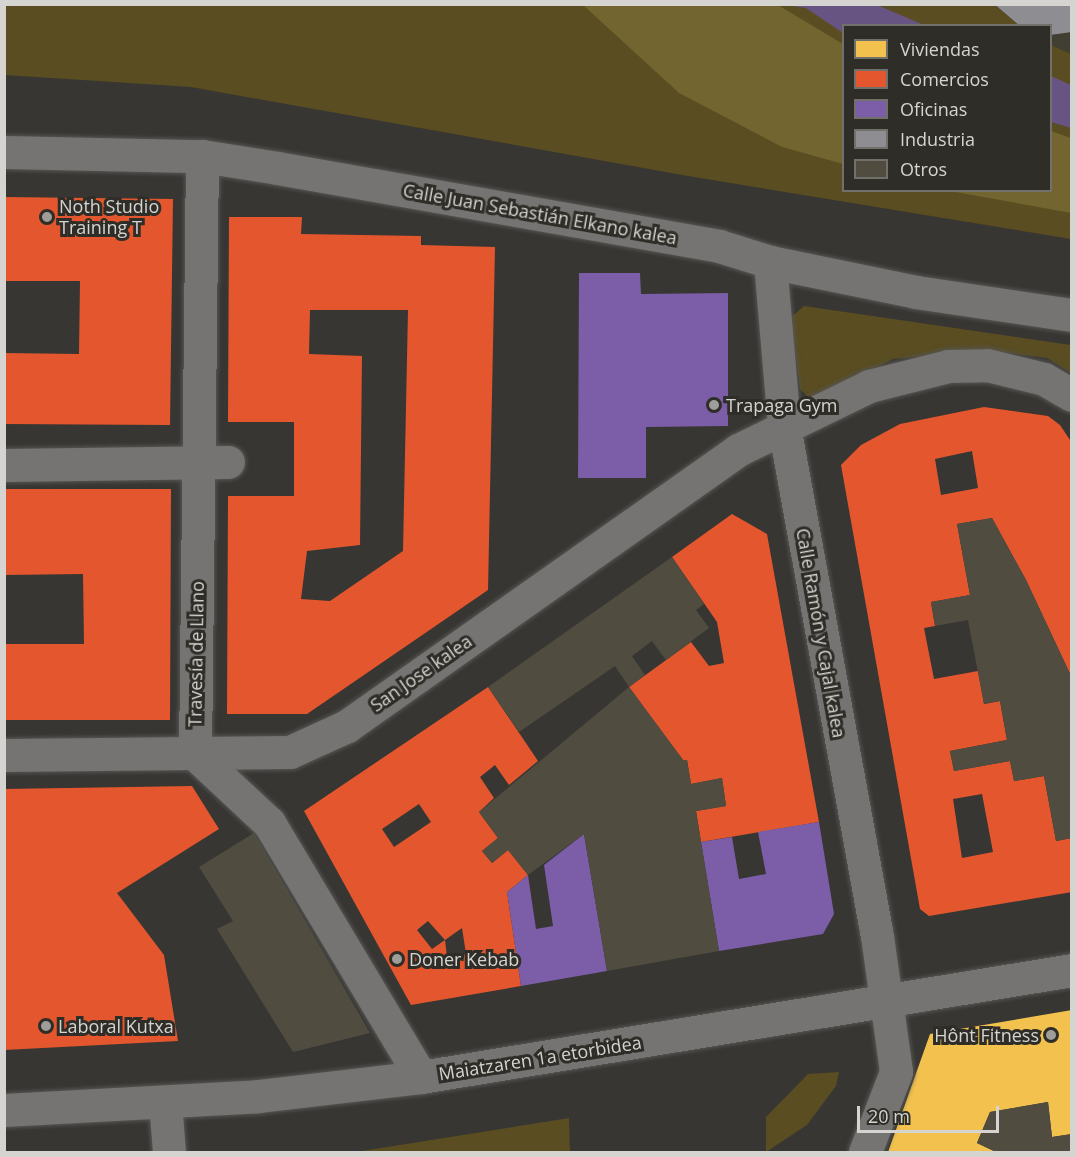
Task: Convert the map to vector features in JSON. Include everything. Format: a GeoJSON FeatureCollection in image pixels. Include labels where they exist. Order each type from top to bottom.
{"type":"FeatureCollection","features":[{"type":"Feature","properties":{"kind":"street","name":"Calle Juan Sebastián Elkano kalea"},"geometry":{"type":"LineString","coordinates":[[4,152],[202,156],[696,242],[770,262],[916,292],[1071,315]]}},
{"type":"Feature","properties":{"kind":"street","name":"Travesía de Llano"},"geometry":{"type":"LineString","coordinates":[[195,754],[213,462],[202,156]]}},
{"type":"Feature","properties":{"kind":"street","name":"Calle Ramón y Cajal kalea"},"geometry":{"type":"LineString","coordinates":[[770,262],[784,426],[887,1001],[896,1072],[865,1152]]}},
{"type":"Feature","properties":{"kind":"street"},"geometry":{"type":"LineString","coordinates":[[784,426],[869,386],[948,366],[987,365],[1017,371],[1044,379],[1071,395]]}},
{"type":"Feature","properties":{"kind":"street","name":"San Jose kalea"},"geometry":{"type":"LineString","coordinates":[[4,755],[290,752],[347,726],[738,450],[784,426]]}},
{"type":"Feature","properties":{"kind":"street"},"geometry":{"type":"LineString","coordinates":[[4,465],[213,462]]}},
{"type":"Feature","properties":{"kind":"street"},"geometry":{"type":"LineString","coordinates":[[195,754],[269,823],[422,1077]]}},
{"type":"Feature","properties":{"kind":"street","name":"Maiatzaren 1a etorbidea"},"geometry":{"type":"LineString","coordinates":[[4,1110],[165,1102],[422,1077],[1071,970]]}},
{"type":"Feature","properties":{"kind":"street"},"geometry":{"type":"LineString","coordinates":[[165,1102],[169,1152]]}},
{"type":"Feature","properties":{"kind":"shaded area"},"geometry":{"type":"Polygon","coordinates":[[[5,5],[994,5],[1019,24],[842,24],[842,192],[1052,192],[1052,45],[1071,54],[1071,239],[688,176],[191,87],[5,75],[5,5]]]}},
{"type":"Feature","properties":{"kind":"shaded area"},"geometry":{"type":"Polygon","coordinates":[[[583,5],[778,5],[842,43],[842,164],[782,147],[679,93],[583,5]]]}},
{"type":"Feature","properties":{"kind":"shaded area"},"geometry":{"type":"Polygon","coordinates":[[[786,5],[877,5],[922,24],[842,24],[842,32],[806,8],[786,5]]]}},
{"type":"Feature","properties":{"kind":"shaded area"},"geometry":{"type":"Polygon","coordinates":[[[994,5],[1071,5],[1071,54],[1052,45],[1052,24],[1019,24],[994,5]]]}},
{"type":"Feature","properties":{"kind":"shaded area"},"geometry":{"type":"Polygon","coordinates":[[[1052,76],[1071,85],[1071,128],[1052,122],[1052,76]]]}},
{"type":"Feature","properties":{"kind":"shaded area"},"geometry":{"type":"Polygon","coordinates":[[[1052,131],[1071,138],[1071,213],[956,192],[1052,192],[1052,131]]]}},
{"type":"Feature","properties":{"kind":"shaded area"},"geometry":{"type":"Polygon","coordinates":[[[804,306],[1071,345],[1071,373],[1047,358],[992,351],[893,359],[812,401],[800,389],[790,318],[804,306]]]}},
{"type":"Feature","properties":{"kind":"shaded area"},"geometry":{"type":"Polygon","coordinates":[[[839,1072],[836,1086],[807,1125],[766,1152],[766,1117],[808,1074],[839,1072]]]}},
{"type":"Feature","properties":{"kind":"shaded area"},"geometry":{"type":"Polygon","coordinates":[[[569,1118],[570,1152],[356,1152],[569,1118]]]}},
{"type":"Feature","properties":{"kind":"building: Viviendas"},"geometry":{"type":"Polygon","coordinates":[[[1072,1010],[1072,1134],[1052,1137],[1048,1102],[990,1112],[977,1143],[996,1152],[888,1152],[930,1034],[1072,1010]]]}},
{"type":"Feature","properties":{"kind":"building: Comercios"},"geometry":{"type":"Polygon","coordinates":[[[4,197],[173,199],[170,425],[4,424],[4,353],[79,354],[80,281],[4,281],[4,197]]]}},
{"type":"Feature","properties":{"kind":"building: Comercios"},"geometry":{"type":"Polygon","coordinates":[[[229,217],[302,217],[301,234],[421,236],[421,245],[495,247],[488,590],[307,714],[227,714],[228,496],[294,496],[294,422],[228,422],[229,217]],[[310,310],[309,354],[362,356],[360,545],[307,551],[301,599],[330,601],[403,551],[408,310],[310,310]]]}},
{"type":"Feature","properties":{"kind":"building: Comercios"},"geometry":{"type":"Polygon","coordinates":[[[984,407],[1048,416],[1060,425],[1072,443],[1072,678],[1026,580],[992,518],[957,524],[970,595],[931,602],[935,626],[924,628],[934,679],[978,671],[984,704],[1000,701],[1007,740],[950,751],[954,771],[1010,761],[1014,781],[1044,776],[1056,841],[1072,838],[1072,892],[929,916],[920,909],[841,465],[861,445],[900,424],[984,407]],[[972,451],[935,459],[941,495],[978,488],[972,451]],[[982,794],[953,799],[962,858],[993,852],[982,794]]]}},
{"type":"Feature","properties":{"kind":"building: Comercios"},"geometry":{"type":"Polygon","coordinates":[[[4,489],[171,489],[170,720],[5,720],[5,644],[84,644],[83,574],[4,575],[4,489]]]}},
{"type":"Feature","properties":{"kind":"building: Comercios"},"geometry":{"type":"Polygon","coordinates":[[[732,514],[767,534],[819,822],[701,842],[696,811],[726,806],[722,778],[691,784],[687,760],[683,760],[629,687],[691,642],[709,666],[724,663],[717,622],[672,557],[732,514]]]}},
{"type":"Feature","properties":{"kind":"building: Comercios"},"geometry":{"type":"Polygon","coordinates":[[[488,687],[538,761],[509,785],[495,765],[480,777],[494,798],[479,812],[498,838],[482,851],[492,863],[508,850],[528,875],[507,892],[521,986],[411,1005],[304,811],[488,687]],[[419,804],[382,829],[394,847],[431,822],[419,804]],[[428,921],[417,930],[432,949],[445,940],[428,921]],[[462,928],[445,940],[447,957],[466,954],[462,928]]]}},
{"type":"Feature","properties":{"kind":"building: Comercios"},"geometry":{"type":"Polygon","coordinates":[[[192,786],[219,829],[117,893],[164,955],[178,1041],[4,1050],[4,789],[192,786]]]}},
{"type":"Feature","properties":{"kind":"building: Oficinas"},"geometry":{"type":"Polygon","coordinates":[[[579,273],[640,273],[641,294],[728,293],[728,426],[646,427],[646,478],[578,478],[579,273]]]}},
{"type":"Feature","properties":{"kind":"building: Oficinas"},"geometry":{"type":"Polygon","coordinates":[[[819,822],[834,914],[823,934],[719,951],[701,842],[732,837],[739,879],[766,874],[758,832],[819,822]]]}},
{"type":"Feature","properties":{"kind":"building: Oficinas"},"geometry":{"type":"Polygon","coordinates":[[[584,834],[607,971],[521,986],[507,892],[528,875],[536,929],[553,926],[544,865],[584,834]]]}},
{"type":"Feature","properties":{"kind":"building: Industria"},"geometry":{"type":"Polygon","coordinates":[[[994,4],[1072,4],[1072,32],[1052,35],[1052,24],[1018,24],[994,4]]]}},
{"type":"Feature","properties":{"kind":"building: Otros"},"geometry":{"type":"Polygon","coordinates":[[[992,518],[1026,580],[1072,678],[1072,838],[1056,841],[1044,776],[1014,781],[1010,761],[954,771],[950,751],[1007,740],[1000,701],[984,704],[968,620],[935,626],[931,602],[970,595],[957,524],[992,518]]]}},
{"type":"Feature","properties":{"kind":"building: Otros"},"geometry":{"type":"Polygon","coordinates":[[[672,557],[704,604],[696,610],[709,628],[666,660],[652,641],[632,656],[645,675],[629,687],[615,666],[519,732],[488,687],[672,557]]]}},
{"type":"Feature","properties":{"kind":"building: Otros"},"geometry":{"type":"Polygon","coordinates":[[[629,687],[683,760],[687,760],[691,784],[722,778],[726,806],[696,811],[719,951],[607,971],[584,834],[528,875],[508,850],[492,863],[482,851],[498,838],[479,812],[629,687]]]}},
{"type":"Feature","properties":{"kind":"building: Otros"},"geometry":{"type":"Polygon","coordinates":[[[254,833],[370,1033],[293,1052],[217,929],[233,921],[199,867],[254,833]]]}},
{"type":"Feature","properties":{"kind":"building: Otros"},"geometry":{"type":"Polygon","coordinates":[[[1048,1102],[1052,1137],[1072,1134],[1072,1152],[996,1152],[977,1143],[990,1112],[1048,1102]]]}},
{"type":"Feature","properties":{"kind":"place","name":"Noth Studio Training T"},"geometry":{"type":"Point","coordinates":[47,217]}},
{"type":"Feature","properties":{"kind":"place","name":"Trapaga Gym"},"geometry":{"type":"Point","coordinates":[714,405]}},
{"type":"Feature","properties":{"kind":"place","name":"Doner Kebab"},"geometry":{"type":"Point","coordinates":[397,959]}},
{"type":"Feature","properties":{"kind":"place","name":"Laboral Kutxa"},"geometry":{"type":"Point","coordinates":[46,1026]}},
{"type":"Feature","properties":{"kind":"place","name":"Hônt Fitness"},"geometry":{"type":"Point","coordinates":[1051,1035]}}]}
